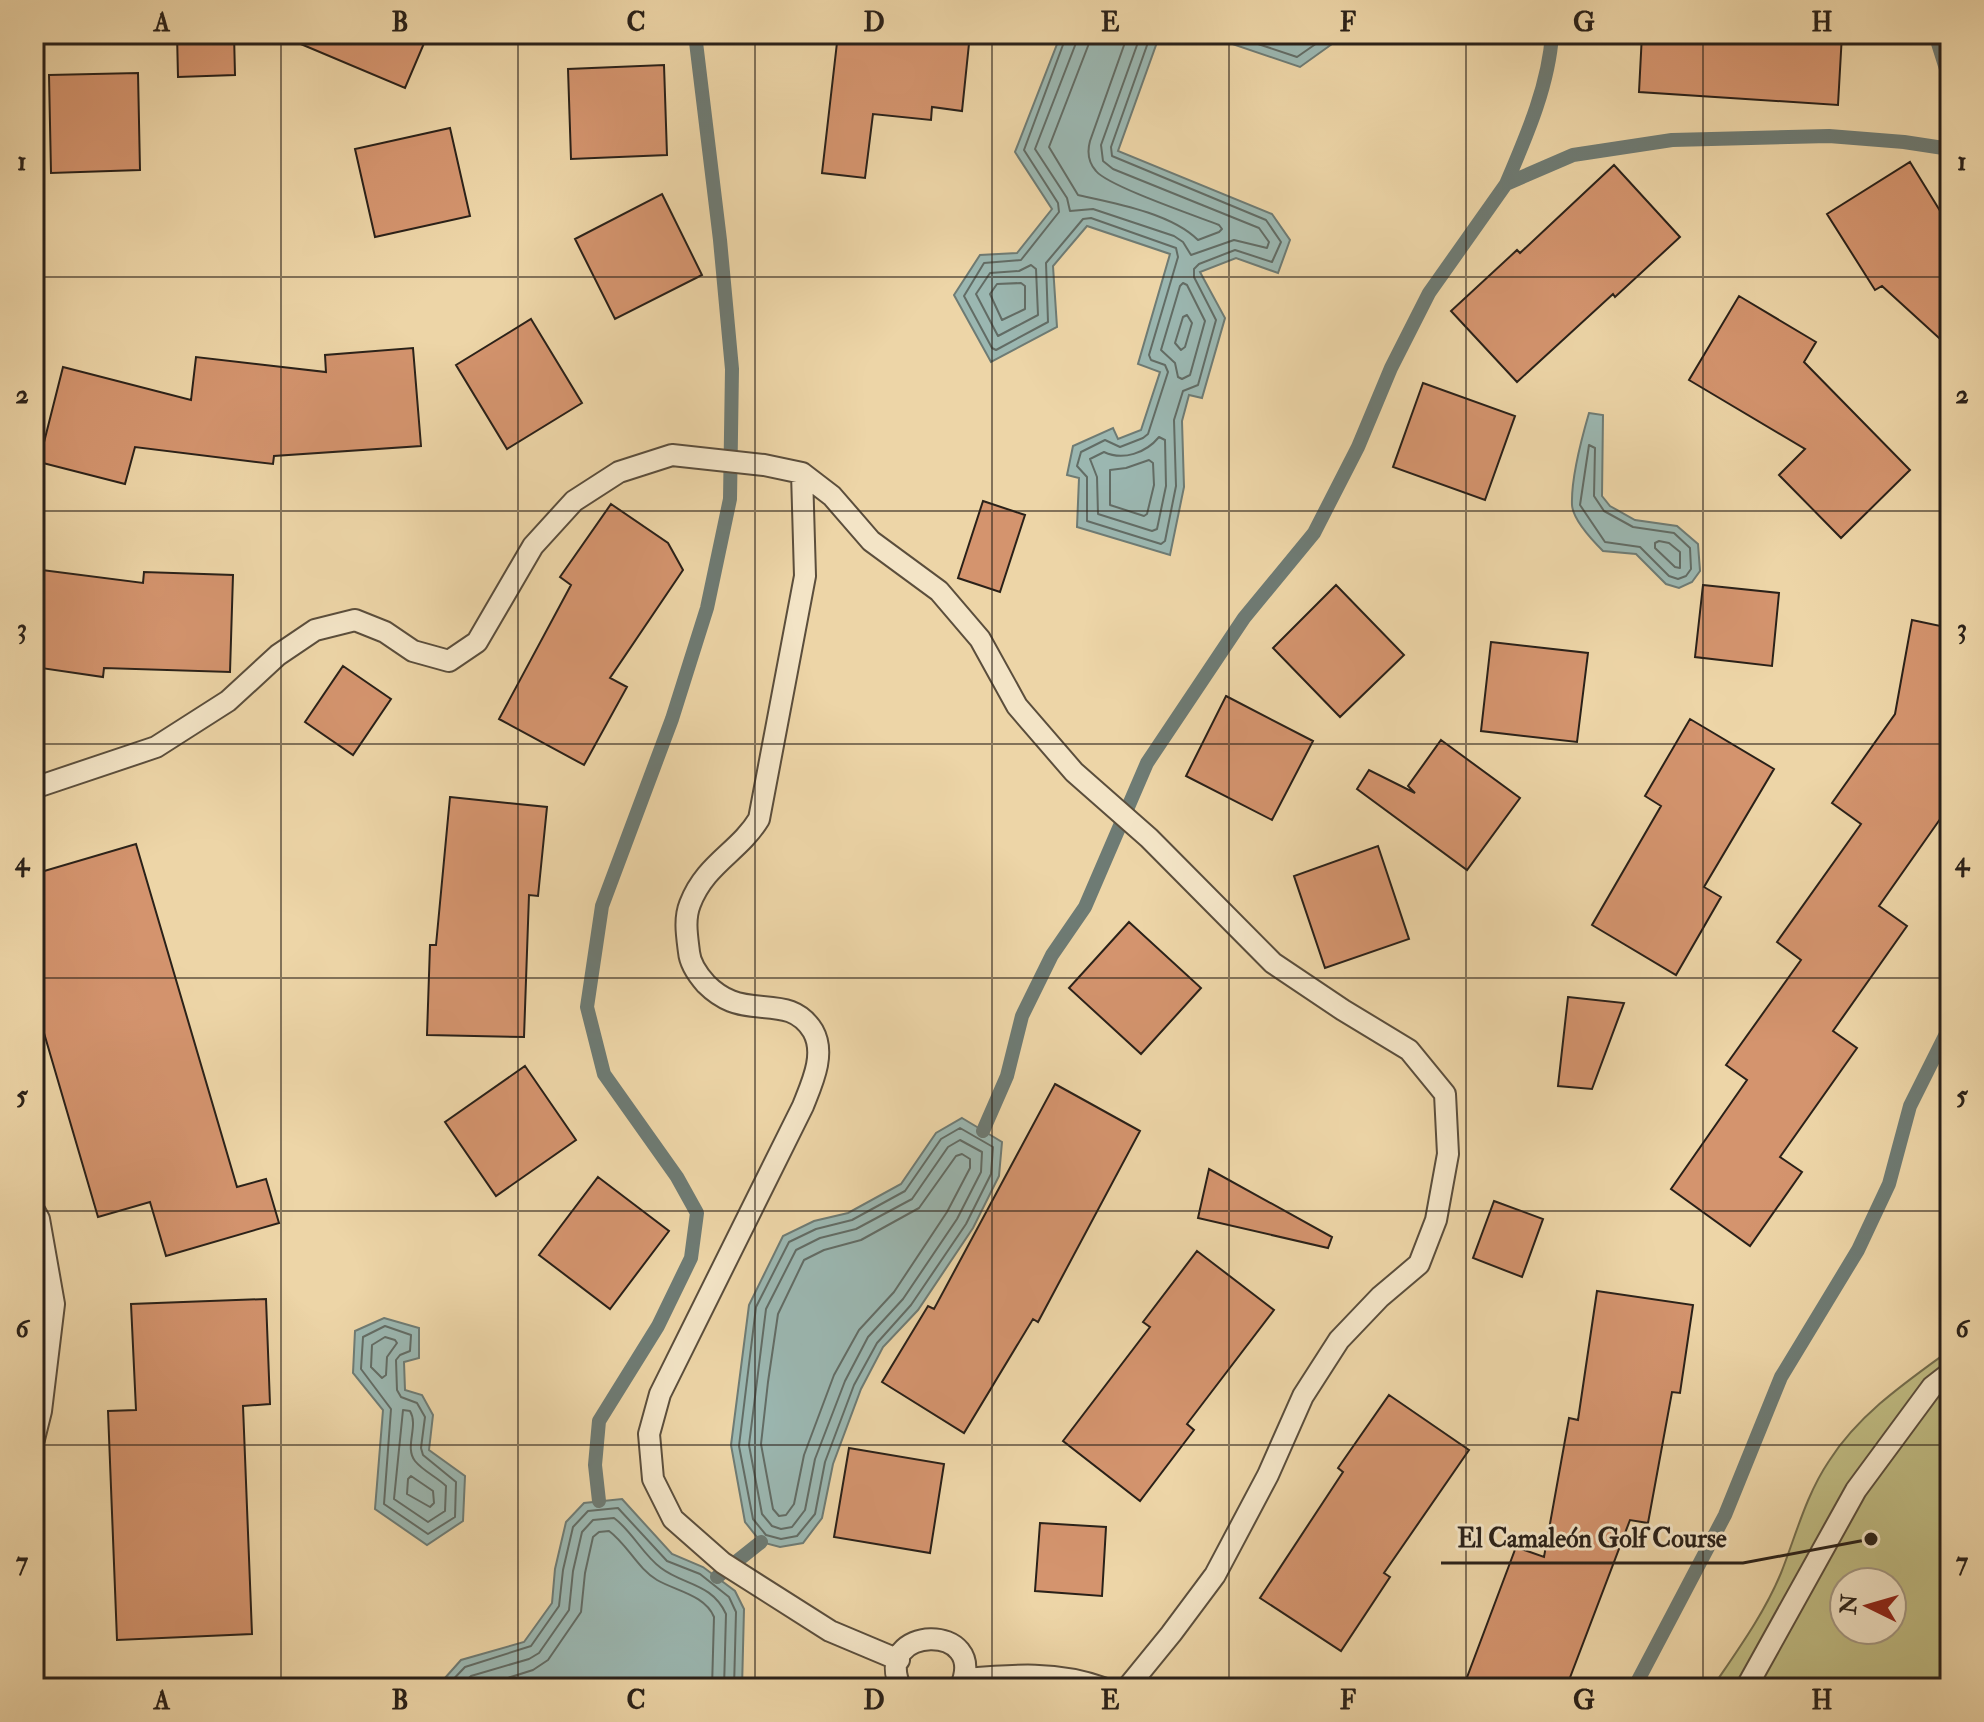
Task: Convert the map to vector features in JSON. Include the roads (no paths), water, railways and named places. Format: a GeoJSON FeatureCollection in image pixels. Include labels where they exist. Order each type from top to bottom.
{"type":"FeatureCollection","features":[{"type":"Feature","properties":{"kind":"lane"},"geometry":{"type":"LineString","coordinates":[[34,788],[156,747],[228,701],[278,655],[315,630],[355,620],[385,632],[413,651],[449,661],[477,642],[533,546],[574,501],[619,472],[672,455],[764,465],[802,473],[832,496],[871,541],[939,591],[980,639],[1017,706],[1074,772],[1149,838],[1273,963],[1409,1050],[1445,1094],[1448,1154],[1436,1220],[1419,1264],[1380,1297],[1339,1340],[1303,1396],[1268,1475],[1215,1575],[1127,1688]]}},
{"type":"Feature","properties":{"kind":"lane"},"geometry":{"type":"LineString","coordinates":[[802,473],[805,576],[759,819],[753,829],[704,878],[689,905],[686,930],[689,958],[714,992],[732,1002],[784,1009],[805,1018],[819,1041],[816,1070],[803,1106],[660,1394],[649,1434],[653,1479],[673,1519],[723,1563],[830,1631],[899,1660]]}},
{"type":"Feature","properties":{"kind":"lane"},"geometry":{"type":"LineString","coordinates":[[34,1210],[39,1219],[54,1304],[41,1411],[34,1439]]}},
{"type":"Feature","properties":{"kind":"lane"},"geometry":{"type":"LineString","coordinates":[[1746,1688],[1856,1490],[1932,1387],[1950,1373]]}},
{"type":"Feature","properties":{"kind":"lane"},"geometry":{"type":"LineString","coordinates":[[901,1688],[898,1681],[899,1660],[911,1644],[921,1639],[944,1640],[954,1646],[961,1656],[962,1683],[1026,1674],[1080,1680],[1103,1688]]}},
{"type":"Feature","properties":{"kind":"water"},"geometry":{"type":"Polygon","coordinates":[[[1061,34],[1160,34],[1118,151],[1272,214],[1290,240],[1278,273],[1236,258],[1200,272],[1225,318],[1202,398],[1189,395],[1182,421],[1184,487],[1170,555],[1077,527],[1079,478],[1067,475],[1073,446],[1113,428],[1118,439],[1141,430],[1160,372],[1138,364],[1170,254],[1087,226],[1053,266],[1057,327],[991,362],[954,295],[980,255],[1017,253],[1052,209],[1015,152],[1061,34]]]}},
{"type":"Feature","properties":{"kind":"water"},"geometry":{"type":"Polygon","coordinates":[[[1203,34],[1336,34],[1339,39],[1300,67],[1203,34]]]}},
{"type":"Feature","properties":{"kind":"water"},"geometry":{"type":"Polygon","coordinates":[[[1589,413],[1603,415],[1602,496],[1610,506],[1635,520],[1677,526],[1698,544],[1700,571],[1692,582],[1679,588],[1666,584],[1636,554],[1603,551],[1579,523],[1573,511],[1572,495],[1589,413]]]}},
{"type":"Feature","properties":{"kind":"water"},"geometry":{"type":"Polygon","coordinates":[[[962,1118],[1002,1142],[999,1176],[973,1228],[918,1310],[883,1347],[861,1389],[833,1464],[822,1518],[803,1543],[780,1547],[761,1542],[745,1522],[731,1445],[749,1305],[783,1236],[814,1221],[848,1213],[901,1184],[936,1133],[962,1118]]]}},
{"type":"Feature","properties":{"kind":"water"},"geometry":{"type":"Polygon","coordinates":[[[384,1318],[419,1328],[419,1358],[404,1362],[405,1390],[422,1395],[433,1415],[429,1450],[465,1476],[463,1521],[427,1545],[375,1509],[383,1410],[353,1373],[355,1331],[384,1318]]]}},
{"type":"Feature","properties":{"kind":"water"},"geometry":{"type":"Polygon","coordinates":[[[622,1499],[672,1554],[703,1567],[735,1591],[744,1609],[742,1688],[436,1688],[461,1660],[524,1642],[552,1603],[555,1569],[566,1522],[584,1503],[622,1499]]]}},
{"type":"Feature","properties":{"kind":"waterway"},"geometry":{"type":"LineString","coordinates":[[599,1501],[595,1465],[599,1421],[658,1326],[691,1258],[697,1213],[677,1177],[604,1074],[587,1007],[602,906],[672,719],[707,608],[730,499],[732,369],[695,34]]}},
{"type":"Feature","properties":{"kind":"waterway"},"geometry":{"type":"LineString","coordinates":[[1506,184],[1541,91],[1552,34]]}},
{"type":"Feature","properties":{"kind":"waterway"},"geometry":{"type":"LineString","coordinates":[[1935,34],[1947,72],[1950,94]]}},
{"type":"Feature","properties":{"kind":"waterway"},"geometry":{"type":"LineString","coordinates":[[983,1131],[1007,1076],[1022,1016],[1052,955],[1085,907],[1147,763],[1244,618],[1314,533],[1358,447],[1391,368],[1429,293],[1506,184],[1573,155],[1672,140],[1829,136],[1950,149]]}},
{"type":"Feature","properties":{"kind":"waterway"},"geometry":{"type":"LineString","coordinates":[[1634,1688],[1725,1515],[1781,1377],[1858,1250],[1889,1184],[1910,1106],[1950,1031]]}},
{"type":"Feature","properties":{"kind":"waterway"},"geometry":{"type":"LineString","coordinates":[[717,1577],[761,1542]]}},
{"type":"Feature","properties":{"kind":"place","name":"El Camaleón Golf Course"},"geometry":{"type":"Point","coordinates":[1871,1539]}}]}
